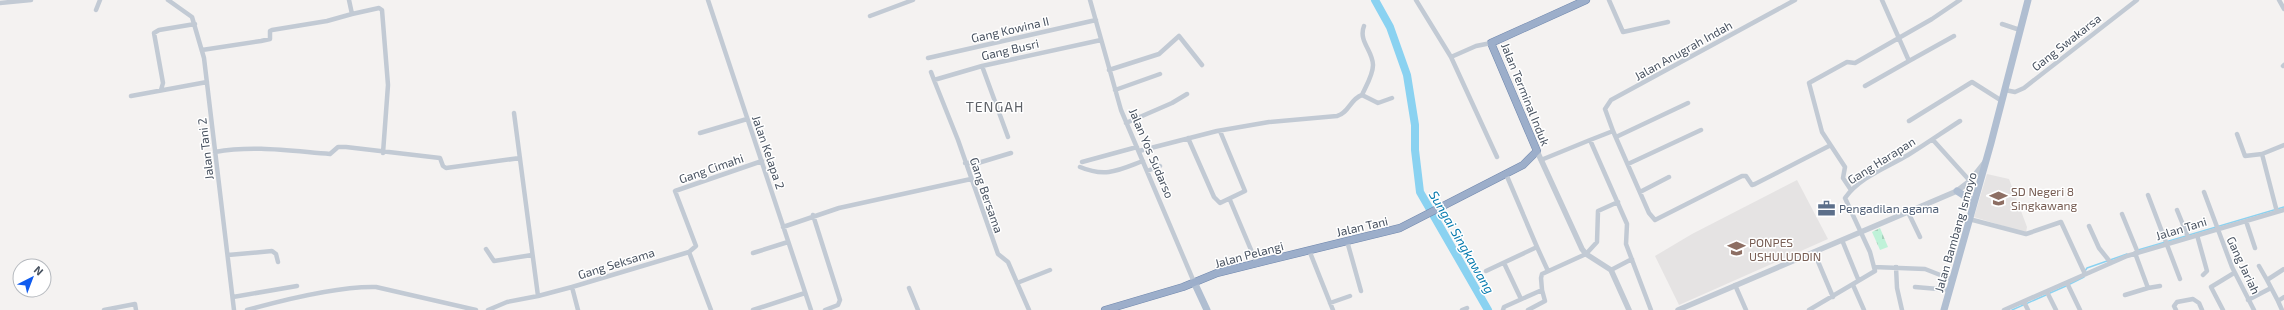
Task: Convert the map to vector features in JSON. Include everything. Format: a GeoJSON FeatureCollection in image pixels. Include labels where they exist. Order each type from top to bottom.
{"type":"FeatureCollection","features":[{"type":"Feature","properties":{"kind":"highway","name":"Jalan Terminal Induk"},"geometry":{"type":"LineString","coordinates":[[1537,151],[1491,43],[1586,0]]}},
{"type":"Feature","properties":{"kind":"highway","name":"Jalan Tani"},"geometry":{"type":"LineString","coordinates":[[1309,250],[1400,228],[1523,165],[1537,151]]}},
{"type":"Feature","properties":{"kind":"highway","name":"Jalan Pelangi"},"geometry":{"type":"LineString","coordinates":[[1194,282],[1217,274],[1309,250]]}},
{"type":"Feature","properties":{"kind":"highway"},"geometry":{"type":"LineString","coordinates":[[1105,310],[1124,307],[1194,282]]}},
{"type":"Feature","properties":{"kind":"main road","name":"Jalan Bambang Ismoyo"},"geometry":{"type":"LineString","coordinates":[[1944,310],[2002,101],[2008,91],[2020,30],[2028,0]]}},
{"type":"Feature","properties":{"kind":"main road"},"geometry":{"type":"LineString","coordinates":[[1958,191],[1974,202]]}},
{"type":"Feature","properties":{"kind":"main road","name":"Jalan Yos Sudarso"},"geometry":{"type":"LineString","coordinates":[[1194,282],[1207,310]]}},
{"type":"Feature","properties":{"kind":"street"},"geometry":{"type":"LineString","coordinates":[[0,3],[31,0]]}},
{"type":"Feature","properties":{"kind":"street"},"geometry":{"type":"LineString","coordinates":[[96,10],[100,0]]}},
{"type":"Feature","properties":{"kind":"street","name":"Jalan Tani 2"},"geometry":{"type":"LineString","coordinates":[[168,0],[187,11],[195,24],[202,50],[234,310]]}},
{"type":"Feature","properties":{"kind":"street"},"geometry":{"type":"LineString","coordinates":[[349,0],[352,14]]}},
{"type":"Feature","properties":{"kind":"street","name":"Jalan Kelapa 2"},"geometry":{"type":"LineString","coordinates":[[708,0],[811,310]]}},
{"type":"Feature","properties":{"kind":"street"},"geometry":{"type":"LineString","coordinates":[[870,16],[900,2],[913,0]]}},
{"type":"Feature","properties":{"kind":"street","name":"Jalan Yos Sudarso"},"geometry":{"type":"LineString","coordinates":[[1090,0],[1109,70],[1126,123],[1194,282]]}},
{"type":"Feature","properties":{"kind":"street"},"geometry":{"type":"LineString","coordinates":[[1416,0],[1451,57],[1497,157]]}},
{"type":"Feature","properties":{"kind":"street"},"geometry":{"type":"LineString","coordinates":[[1609,0],[1623,32],[1668,22]]}},
{"type":"Feature","properties":{"kind":"street","name":"Jalan Anugrah Indah"},"geometry":{"type":"LineString","coordinates":[[1613,131],[1605,111],[1605,107],[1611,100],[1795,0]]}},
{"type":"Feature","properties":{"kind":"street"},"geometry":{"type":"LineString","coordinates":[[1882,0],[1909,61]]}},
{"type":"Feature","properties":{"kind":"street"},"geometry":{"type":"LineString","coordinates":[[1851,190],[1843,178],[1845,167],[1829,146],[1822,132],[1809,83],[1847,62],[1855,63],[1960,0]]}},
{"type":"Feature","properties":{"kind":"street","name":"Gang Swakarsa"},"geometry":{"type":"LineString","coordinates":[[2008,91],[2018,92],[2024,88],[2137,0]]}},
{"type":"Feature","properties":{"kind":"street"},"geometry":{"type":"LineString","coordinates":[[2279,0],[2284,9]]}},
{"type":"Feature","properties":{"kind":"street"},"geometry":{"type":"LineString","coordinates":[[202,50],[261,42],[270,39],[270,31],[272,30],[327,21],[379,8],[382,10],[388,85],[383,153]]}},
{"type":"Feature","properties":{"kind":"street","name":"Gang Kowina II"},"geometry":{"type":"LineString","coordinates":[[928,58],[1096,20]]}},
{"type":"Feature","properties":{"kind":"street"},"geometry":{"type":"LineString","coordinates":[[161,90],[163,83],[154,33],[159,30],[195,24]]}},
{"type":"Feature","properties":{"kind":"street"},"geometry":{"type":"LineString","coordinates":[[2002,24],[2020,30]]}},
{"type":"Feature","properties":{"kind":"street"},"geometry":{"type":"LineString","coordinates":[[1143,161],[1098,174],[1081,164],[1138,149],[1220,131],[1269,122],[1337,116],[1345,113],[1354,99],[1362,95],[1373,64],[1363,38],[1364,26]]}},
{"type":"Feature","properties":{"kind":"street"},"geometry":{"type":"LineString","coordinates":[[1109,70],[1159,54],[1179,36],[1202,65]]}},
{"type":"Feature","properties":{"kind":"street"},"geometry":{"type":"LineString","coordinates":[[1865,86],[1954,36]]}},
{"type":"Feature","properties":{"kind":"street","name":"Gang Busri"},"geometry":{"type":"LineString","coordinates":[[934,80],[982,66],[1101,40]]}},
{"type":"Feature","properties":{"kind":"street"},"geometry":{"type":"LineString","coordinates":[[1451,57],[1476,46],[1491,43]]}},
{"type":"Feature","properties":{"kind":"street"},"geometry":{"type":"LineString","coordinates":[[982,66],[1008,138]]}},
{"type":"Feature","properties":{"kind":"street"},"geometry":{"type":"LineString","coordinates":[[931,72],[934,80]]}},
{"type":"Feature","properties":{"kind":"street"},"geometry":{"type":"LineString","coordinates":[[1115,90],[1160,74]]}},
{"type":"Feature","properties":{"kind":"street","name":"Gang Bersama"},"geometry":{"type":"LineString","coordinates":[[934,80],[998,255],[1008,262],[1029,310]]}},
{"type":"Feature","properties":{"kind":"street"},"geometry":{"type":"LineString","coordinates":[[131,96],[207,82]]}},
{"type":"Feature","properties":{"kind":"street"},"geometry":{"type":"LineString","coordinates":[[1909,121],[1972,82],[2002,101]]}},
{"type":"Feature","properties":{"kind":"street"},"geometry":{"type":"LineString","coordinates":[[1126,123],[1172,104],[1187,94]]}},
{"type":"Feature","properties":{"kind":"street"},"geometry":{"type":"LineString","coordinates":[[1362,95],[1378,103],[1392,98]]}},
{"type":"Feature","properties":{"kind":"street"},"geometry":{"type":"LineString","coordinates":[[1616,137],[1688,104]]}},
{"type":"Feature","properties":{"kind":"street"},"geometry":{"type":"LineString","coordinates":[[514,113],[538,296]]}},
{"type":"Feature","properties":{"kind":"street"},"geometry":{"type":"LineString","coordinates":[[700,133],[747,118]]}},
{"type":"Feature","properties":{"kind":"street","name":"Gang Harapan"},"geometry":{"type":"LineString","coordinates":[[1861,232],[1845,198],[1851,190],[1863,180],[1933,140],[1960,121]]}},
{"type":"Feature","properties":{"kind":"street"},"geometry":{"type":"LineString","coordinates":[[1628,164],[1701,130]]}},
{"type":"Feature","properties":{"kind":"street"},"geometry":{"type":"LineString","coordinates":[[1188,138],[1215,200],[1220,203],[1230,200],[1244,192],[1245,189],[1220,131]]}},
{"type":"Feature","properties":{"kind":"street"},"geometry":{"type":"LineString","coordinates":[[1541,160],[1613,131],[1651,218],[1657,219],[1742,176],[1746,176],[1752,185],[1755,184],[1829,146]]}},
{"type":"Feature","properties":{"kind":"street"},"geometry":{"type":"LineString","coordinates":[[2238,134],[2245,156],[2262,154],[2284,145]]}},
{"type":"Feature","properties":{"kind":"street"},"geometry":{"type":"LineString","coordinates":[[1590,140],[1627,224],[1626,244],[1652,310]]}},
{"type":"Feature","properties":{"kind":"street"},"geometry":{"type":"LineString","coordinates":[[1933,140],[1970,181]]}},
{"type":"Feature","properties":{"kind":"street"},"geometry":{"type":"LineString","coordinates":[[215,152],[257,148],[300,150],[330,154],[341,147],[383,153],[440,158],[443,166],[446,168],[473,163],[496,162],[520,158]]}},
{"type":"Feature","properties":{"kind":"street","name":"Jalan Terminal Induk"},"geometry":{"type":"LineString","coordinates":[[1537,151],[1575,235],[1586,254]]}},
{"type":"Feature","properties":{"kind":"street"},"geometry":{"type":"LineString","coordinates":[[965,163],[978,163],[1011,153]]}},
{"type":"Feature","properties":{"kind":"street"},"geometry":{"type":"LineString","coordinates":[[2262,154],[2277,210]]}},
{"type":"Feature","properties":{"kind":"street"},"geometry":{"type":"LineString","coordinates":[[1678,310],[1958,191],[1970,181],[1986,160]]}},
{"type":"Feature","properties":{"kind":"street","name":"Gang Cimahi"},"geometry":{"type":"LineString","coordinates":[[689,252],[696,246],[675,191],[762,161]]}},
{"type":"Feature","properties":{"kind":"street"},"geometry":{"type":"LineString","coordinates":[[1147,171],[1160,166]]}},
{"type":"Feature","properties":{"kind":"street"},"geometry":{"type":"LineString","coordinates":[[1506,174],[1548,271]]}},
{"type":"Feature","properties":{"kind":"street"},"geometry":{"type":"LineString","coordinates":[[1640,192],[1669,176]]}},
{"type":"Feature","properties":{"kind":"street"},"geometry":{"type":"LineString","coordinates":[[783,227],[813,215],[971,179]]}},
{"type":"Feature","properties":{"kind":"street","name":"Gang Jariah"},"geometry":{"type":"LineString","coordinates":[[2204,192],[2234,273],[2254,310]]}},
{"type":"Feature","properties":{"kind":"street"},"geometry":{"type":"LineString","coordinates":[[2148,195],[2180,279]]}},
{"type":"Feature","properties":{"kind":"street"},"geometry":{"type":"LineString","coordinates":[[1230,200],[1257,264]]}},
{"type":"Feature","properties":{"kind":"street"},"geometry":{"type":"LineString","coordinates":[[1528,310],[1539,308],[1546,300],[1542,290],[1541,276],[1548,271],[1586,254],[1597,242],[1598,211],[1618,202]]}},
{"type":"Feature","properties":{"kind":"street"},"geometry":{"type":"LineString","coordinates":[[2176,210],[2187,236]]}},
{"type":"Feature","properties":{"kind":"street","name":"Jalan Tani"},"geometry":{"type":"LineString","coordinates":[[2004,310],[2026,306],[2085,273],[2166,242],[2196,235],[2216,227],[2246,221],[2277,210],[2284,210]]}},
{"type":"Feature","properties":{"kind":"street"},"geometry":{"type":"LineString","coordinates":[[1908,212],[1920,237]]}},
{"type":"Feature","properties":{"kind":"street"},"geometry":{"type":"LineString","coordinates":[[2122,214],[2137,253],[2148,288]]}},
{"type":"Feature","properties":{"kind":"street"},"geometry":{"type":"LineString","coordinates":[[813,215],[840,298],[839,308],[825,310]]}},
{"type":"Feature","properties":{"kind":"street"},"geometry":{"type":"LineString","coordinates":[[1969,219],[2026,234],[2061,222],[2085,273]]}},
{"type":"Feature","properties":{"kind":"street"},"geometry":{"type":"LineString","coordinates":[[2246,221],[2255,248]]}},
{"type":"Feature","properties":{"kind":"street"},"geometry":{"type":"LineString","coordinates":[[2089,226],[2099,248],[2111,263]]}},
{"type":"Feature","properties":{"kind":"street"},"geometry":{"type":"LineString","coordinates":[[1812,309],[1872,274],[1874,267],[1861,232]]}},
{"type":"Feature","properties":{"kind":"street"},"geometry":{"type":"LineString","coordinates":[[2196,235],[2207,264],[2207,270],[2203,274]]}},
{"type":"Feature","properties":{"kind":"street"},"geometry":{"type":"LineString","coordinates":[[1842,240],[1858,279]]}},
{"type":"Feature","properties":{"kind":"street"},"geometry":{"type":"LineString","coordinates":[[1346,241],[1361,291]]}},
{"type":"Feature","properties":{"kind":"street"},"geometry":{"type":"LineString","coordinates":[[754,253],[788,242]]}},
{"type":"Feature","properties":{"kind":"street"},"geometry":{"type":"LineString","coordinates":[[1486,271],[1537,248]]}},
{"type":"Feature","properties":{"kind":"street"},"geometry":{"type":"LineString","coordinates":[[486,250],[494,260],[532,255]]}},
{"type":"Feature","properties":{"kind":"street"},"geometry":{"type":"LineString","coordinates":[[1309,250],[1333,310]]}},
{"type":"Feature","properties":{"kind":"street"},"geometry":{"type":"LineString","coordinates":[[228,255],[272,251],[276,254],[278,262]]}},
{"type":"Feature","properties":{"kind":"street"},"geometry":{"type":"LineString","coordinates":[[689,252],[711,310]]}},
{"type":"Feature","properties":{"kind":"street","name":"Gang Seksama"},"geometry":{"type":"LineString","coordinates":[[578,310],[572,287],[689,252]]}},
{"type":"Feature","properties":{"kind":"street"},"geometry":{"type":"LineString","coordinates":[[1814,252],[1833,297]]}},
{"type":"Feature","properties":{"kind":"street"},"geometry":{"type":"LineString","coordinates":[[1586,254],[1611,270],[1629,310]]}},
{"type":"Feature","properties":{"kind":"street"},"geometry":{"type":"LineString","coordinates":[[1611,270],[1632,259]]}},
{"type":"Feature","properties":{"kind":"street"},"geometry":{"type":"LineString","coordinates":[[1504,263],[1521,299]]}},
{"type":"Feature","properties":{"kind":"street"},"geometry":{"type":"LineString","coordinates":[[1874,267],[1896,266],[1930,270],[1953,280]]}},
{"type":"Feature","properties":{"kind":"street"},"geometry":{"type":"LineString","coordinates":[[1896,266],[1897,288],[1902,310]]}},
{"type":"Feature","properties":{"kind":"street"},"geometry":{"type":"LineString","coordinates":[[2260,266],[2282,310]]}},
{"type":"Feature","properties":{"kind":"street"},"geometry":{"type":"LineString","coordinates":[[2267,280],[2284,268]]}},
{"type":"Feature","properties":{"kind":"street"},"geometry":{"type":"LineString","coordinates":[[1017,283],[1050,270]]}},
{"type":"Feature","properties":{"kind":"street"},"geometry":{"type":"LineString","coordinates":[[2223,310],[2211,287],[2234,273]]}},
{"type":"Feature","properties":{"kind":"street"},"geometry":{"type":"LineString","coordinates":[[2066,283],[2080,310]]}},
{"type":"Feature","properties":{"kind":"street"},"geometry":{"type":"LineString","coordinates":[[1735,285],[1746,310]]}},
{"type":"Feature","properties":{"kind":"street"},"geometry":{"type":"LineString","coordinates":[[1853,285],[1864,310]]}},
{"type":"Feature","properties":{"kind":"street"},"geometry":{"type":"LineString","coordinates":[[233,297],[297,286]]}},
{"type":"Feature","properties":{"kind":"street"},"geometry":{"type":"LineString","coordinates":[[2125,296],[2148,288],[2160,286]]}},
{"type":"Feature","properties":{"kind":"street"},"geometry":{"type":"LineString","coordinates":[[247,310],[301,297],[369,287],[476,310]]}},
{"type":"Feature","properties":{"kind":"street"},"geometry":{"type":"LineString","coordinates":[[488,310],[504,304],[572,287]]}},
{"type":"Feature","properties":{"kind":"street"},"geometry":{"type":"LineString","coordinates":[[1915,287],[1950,290]]}},
{"type":"Feature","properties":{"kind":"street"},"geometry":{"type":"LineString","coordinates":[[909,288],[918,310]]}},
{"type":"Feature","properties":{"kind":"street"},"geometry":{"type":"LineString","coordinates":[[2248,300],[2271,288]]}},
{"type":"Feature","properties":{"kind":"street"},"geometry":{"type":"LineString","coordinates":[[1503,310],[1504,307],[1542,290]]}},
{"type":"Feature","properties":{"kind":"street"},"geometry":{"type":"LineString","coordinates":[[753,310],[805,293]]}},
{"type":"Feature","properties":{"kind":"street"},"geometry":{"type":"LineString","coordinates":[[2048,294],[2056,310]]}},
{"type":"Feature","properties":{"kind":"street"},"geometry":{"type":"LineString","coordinates":[[1330,303],[1350,296]]}},
{"type":"Feature","properties":{"kind":"street"},"geometry":{"type":"LineString","coordinates":[[2278,301],[2284,297]]}},
{"type":"Feature","properties":{"kind":"street"},"geometry":{"type":"LineString","coordinates":[[2176,310],[2174,306],[2177,302],[2193,299],[2199,303],[2202,310]]}},
{"type":"Feature","properties":{"kind":"street"},"geometry":{"type":"LineString","coordinates":[[104,310],[135,304],[136,310]]}},
{"type":"Feature","properties":{"kind":"street"},"geometry":{"type":"LineString","coordinates":[[504,304],[504,310]]}},
{"type":"Feature","properties":{"kind":"street"},"geometry":{"type":"LineString","coordinates":[[1462,310],[1467,308]]}},
{"type":"Feature","properties":{"kind":"shaded area","name":"SD Negeri 8 Singkawang"},"geometry":{"type":"Polygon","coordinates":[[[1987,174],[2009,179],[2027,227],[2026,233],[1974,217],[1987,174]]]}},
{"type":"Feature","properties":{"kind":"shaded area","name":"PONPES USHULUDDIN"},"geometry":{"type":"Polygon","coordinates":[[[1797,180],[1828,239],[1679,305],[1655,256],[1692,234],[1797,180]]]}},
{"type":"Feature","properties":{"kind":"green space"},"geometry":{"type":"Polygon","coordinates":[[[1880,228],[1888,247],[1880,250],[1872,232],[1880,228]]]}},
{"type":"Feature","properties":{"kind":"waterway","name":"Sungai Singkawang"},"geometry":{"type":"LineString","coordinates":[[1375,0],[1390,27],[1407,75],[1415,125],[1415,150],[1420,192],[1488,310]]}},
{"type":"Feature","properties":{"kind":"waterway"},"geometry":{"type":"LineString","coordinates":[[2189,235],[2284,207]]}},
{"type":"Feature","properties":{"kind":"waterway"},"geometry":{"type":"LineString","coordinates":[[2138,250],[2186,236]]}},
{"type":"Feature","properties":{"kind":"waterway"},"geometry":{"type":"LineString","coordinates":[[2085,271],[2087,268],[2127,254]]}},
{"type":"Feature","properties":{"kind":"waterway"},"geometry":{"type":"LineString","coordinates":[[2070,284],[2084,277]]}},
{"type":"Feature","properties":{"kind":"waterway"},"geometry":{"type":"LineString","coordinates":[[2050,293],[2066,286]]}},
{"type":"Feature","properties":{"kind":"waterway"},"geometry":{"type":"LineString","coordinates":[[2012,310],[2046,295]]}},
{"type":"Feature","properties":{"kind":"place","name":"SD Negeri 8 Singkawang"},"geometry":{"type":"Point","coordinates":[1998,198]}},
{"type":"Feature","properties":{"kind":"place","name":"Pengadilan agama"},"geometry":{"type":"Point","coordinates":[1826,208]}},
{"type":"Feature","properties":{"kind":"place","name":"PONPES USHULUDDIN"},"geometry":{"type":"Point","coordinates":[1736,249]}},
{"type":"Feature","properties":{"kind":"district","name":"TENGAH"},"geometry":{"type":"Point","coordinates":[995,106]}}]}
